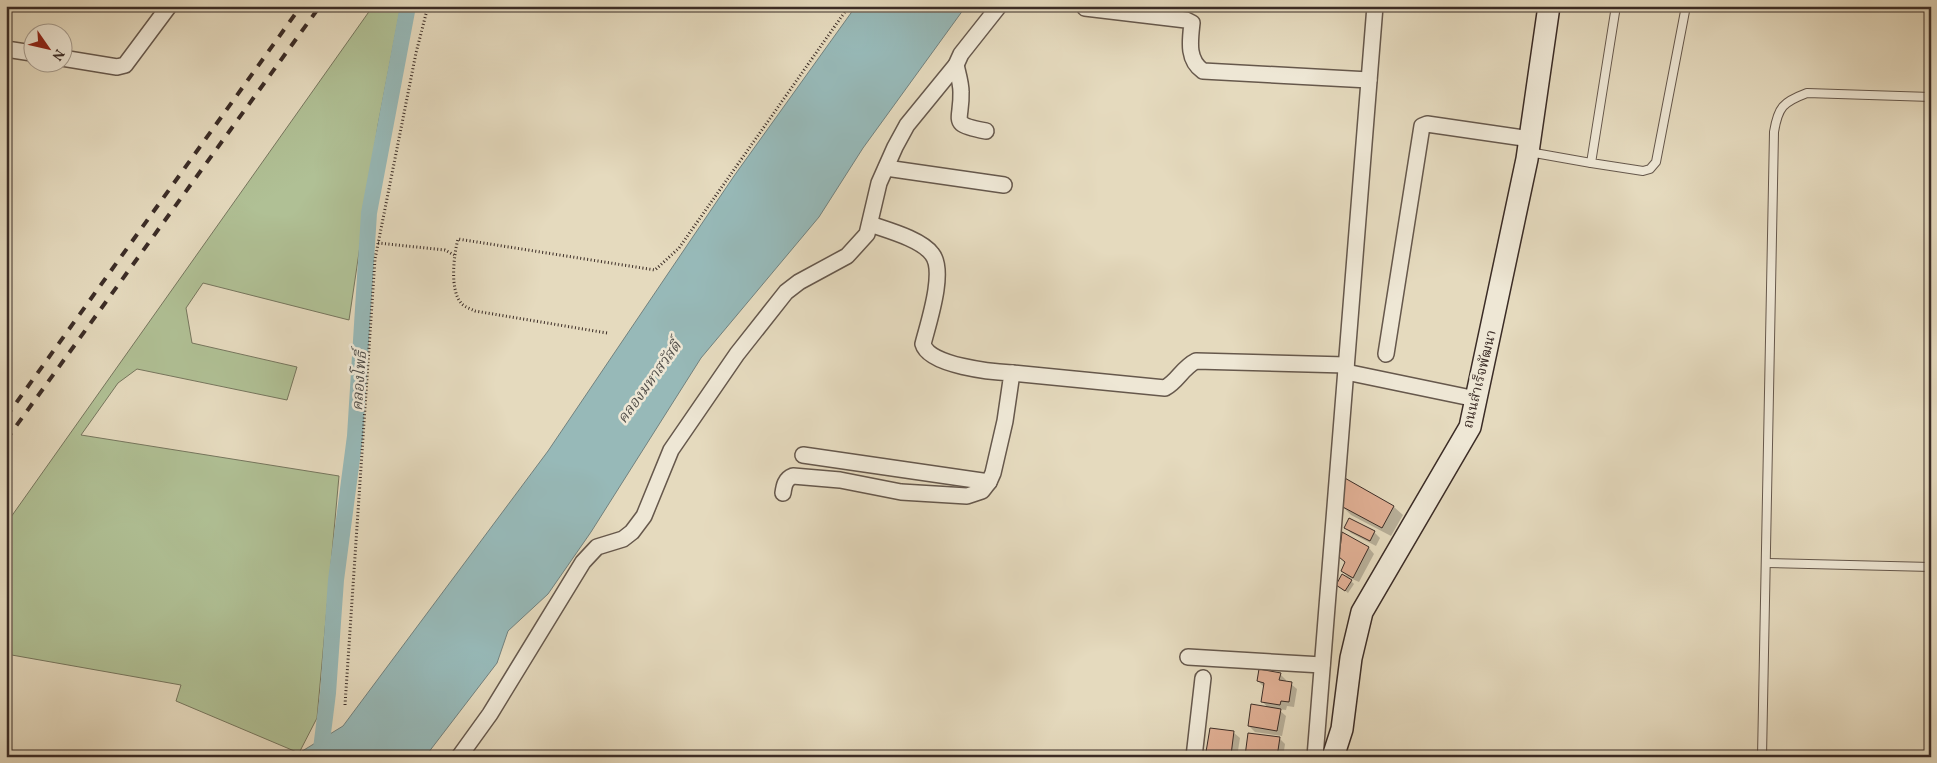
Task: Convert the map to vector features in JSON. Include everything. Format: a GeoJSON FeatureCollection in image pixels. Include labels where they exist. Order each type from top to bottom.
{"type":"FeatureCollection","features":[{"type":"Feature","properties":{"kind":"street"},"geometry":{"type":"LineString","coordinates":[[72,60],[118,67],[125,65],[169,6]]}},
{"type":"Feature","properties":{"kind":"street"},"geometry":{"type":"LineString","coordinates":[[459,757],[490,714],[583,562],[597,548],[623,539],[632,532],[644,516],[671,450],[737,354],[786,292],[799,282],[846,256],[867,234],[880,183],[907,126],[956,65],[961,54],[999,6]]}},
{"type":"Feature","properties":{"kind":"street"},"geometry":{"type":"LineString","coordinates":[[1329,756],[1322,665],[1375,6]]}},
{"type":"Feature","properties":{"kind":"street","name":"ถนนสำเร็จพัฒนา"},"geometry":{"type":"LineString","coordinates":[[1329,756],[1342,729],[1351,658],[1362,612],[1470,427],[1529,145],[1549,6]]}},
{"type":"Feature","properties":{"kind":"street"},"geometry":{"type":"LineString","coordinates":[[1085,8],[1186,20],[1192,23],[1191,57],[1196,66],[1203,71],[1369,80]]}},
{"type":"Feature","properties":{"kind":"street"},"geometry":{"type":"LineString","coordinates":[[6,49],[22,51]]}},
{"type":"Feature","properties":{"kind":"street"},"geometry":{"type":"LineString","coordinates":[[956,65],[961,92],[959,121],[962,125],[986,131]]}},
{"type":"Feature","properties":{"kind":"street"},"geometry":{"type":"LineString","coordinates":[[1386,354],[1422,126],[1426,124],[1529,145]]}},
{"type":"Feature","properties":{"kind":"street"},"geometry":{"type":"LineString","coordinates":[[886,168],[1004,185]]}},
{"type":"Feature","properties":{"kind":"street"},"geometry":{"type":"LineString","coordinates":[[870,224],[912,240],[931,252],[934,257],[937,272],[923,344],[926,350],[950,363],[978,370],[1165,388],[1173,384],[1186,366],[1196,361],[1346,368],[1476,399]]}},
{"type":"Feature","properties":{"kind":"street"},"geometry":{"type":"LineString","coordinates":[[783,493],[784,484],[793,476],[840,480],[901,492],[967,496],[982,491],[993,473],[1005,421],[1012,373]]}},
{"type":"Feature","properties":{"kind":"street"},"geometry":{"type":"LineString","coordinates":[[803,455],[989,482]]}},
{"type":"Feature","properties":{"kind":"street"},"geometry":{"type":"LineString","coordinates":[[1188,658],[1322,665]]}},
{"type":"Feature","properties":{"kind":"street"},"geometry":{"type":"LineString","coordinates":[[1194,757],[1203,678]]}},
{"type":"Feature","properties":{"kind":"lane"},"geometry":{"type":"LineString","coordinates":[[1591,162],[1616,6]]}},
{"type":"Feature","properties":{"kind":"lane"},"geometry":{"type":"LineString","coordinates":[[1529,145],[1591,162],[1643,171],[1650,169],[1656,162],[1686,6]]}},
{"type":"Feature","properties":{"kind":"lane"},"geometry":{"type":"LineString","coordinates":[[1762,757],[1774,142],[1777,114],[1790,100],[1807,93],[1931,97]]}},
{"type":"Feature","properties":{"kind":"lane"},"geometry":{"type":"LineString","coordinates":[[1766,564],[1931,567]]}},
{"type":"Feature","properties":{"kind":"path"},"geometry":{"type":"LineString","coordinates":[[345,705],[375,259],[416,53],[428,6]]}},
{"type":"Feature","properties":{"kind":"path"},"geometry":{"type":"LineString","coordinates":[[607,333],[475,311],[461,303],[455,289],[454,255],[458,239],[655,270],[679,248],[849,6]]}},
{"type":"Feature","properties":{"kind":"path"},"geometry":{"type":"LineString","coordinates":[[378,243],[445,250],[454,255]]}},
{"type":"Feature","properties":{"kind":"green space"},"geometry":{"type":"Polygon","coordinates":[[[373,6],[401,6],[378,125],[349,320],[203,283],[186,308],[192,343],[297,367],[287,400],[137,369],[118,383],[81,435],[339,476],[317,718],[299,753],[176,701],[181,685],[6,654],[6,524],[373,6]]]}},
{"type":"Feature","properties":{"kind":"water","name":"คลองมหาสวัสดิ์"},"geometry":{"type":"Polygon","coordinates":[[[856,6],[966,6],[863,148],[819,217],[701,358],[591,532],[548,594],[508,631],[497,663],[425,757],[297,757],[299,753],[343,726],[548,451],[734,176],[856,6]]]}},
{"type":"Feature","properties":{"kind":"building"},"geometry":{"type":"Polygon","coordinates":[[[1343,477],[1394,506],[1382,528],[1341,506],[1343,477]]]}},
{"type":"Feature","properties":{"kind":"building"},"geometry":{"type":"Polygon","coordinates":[[[1349,518],[1375,531],[1370,541],[1344,528],[1349,518]]]}},
{"type":"Feature","properties":{"kind":"building"},"geometry":{"type":"Polygon","coordinates":[[[1342,532],[1369,547],[1353,578],[1341,571],[1345,562],[1339,557],[1342,532]]]}},
{"type":"Feature","properties":{"kind":"building"},"geometry":{"type":"Polygon","coordinates":[[[1342,574],[1352,580],[1345,591],[1336,585],[1342,574]]]}},
{"type":"Feature","properties":{"kind":"building"},"geometry":{"type":"Polygon","coordinates":[[[1259,669],[1281,673],[1279,680],[1292,682],[1289,702],[1281,701],[1280,705],[1261,702],[1264,683],[1257,681],[1259,669]]]}},
{"type":"Feature","properties":{"kind":"building"},"geometry":{"type":"Polygon","coordinates":[[[1251,704],[1281,709],[1277,731],[1248,726],[1251,704]]]}},
{"type":"Feature","properties":{"kind":"building"},"geometry":{"type":"Polygon","coordinates":[[[1210,728],[1234,731],[1231,755],[1206,752],[1210,728]]]}},
{"type":"Feature","properties":{"kind":"building"},"geometry":{"type":"Polygon","coordinates":[[[1248,733],[1280,737],[1277,757],[1245,756],[1248,733]]]}},
{"type":"Feature","properties":{"kind":"waterway","name":"คลองโพธิ์"},"geometry":{"type":"LineString","coordinates":[[320,757],[328,693],[336,580],[355,436],[369,213],[408,6]]}},
{"type":"Feature","properties":{"kind":"railway"},"geometry":{"type":"LineString","coordinates":[[6,417],[301,6]]}},
{"type":"Feature","properties":{"kind":"railway"},"geometry":{"type":"LineString","coordinates":[[6,440],[320,6]]}}]}
